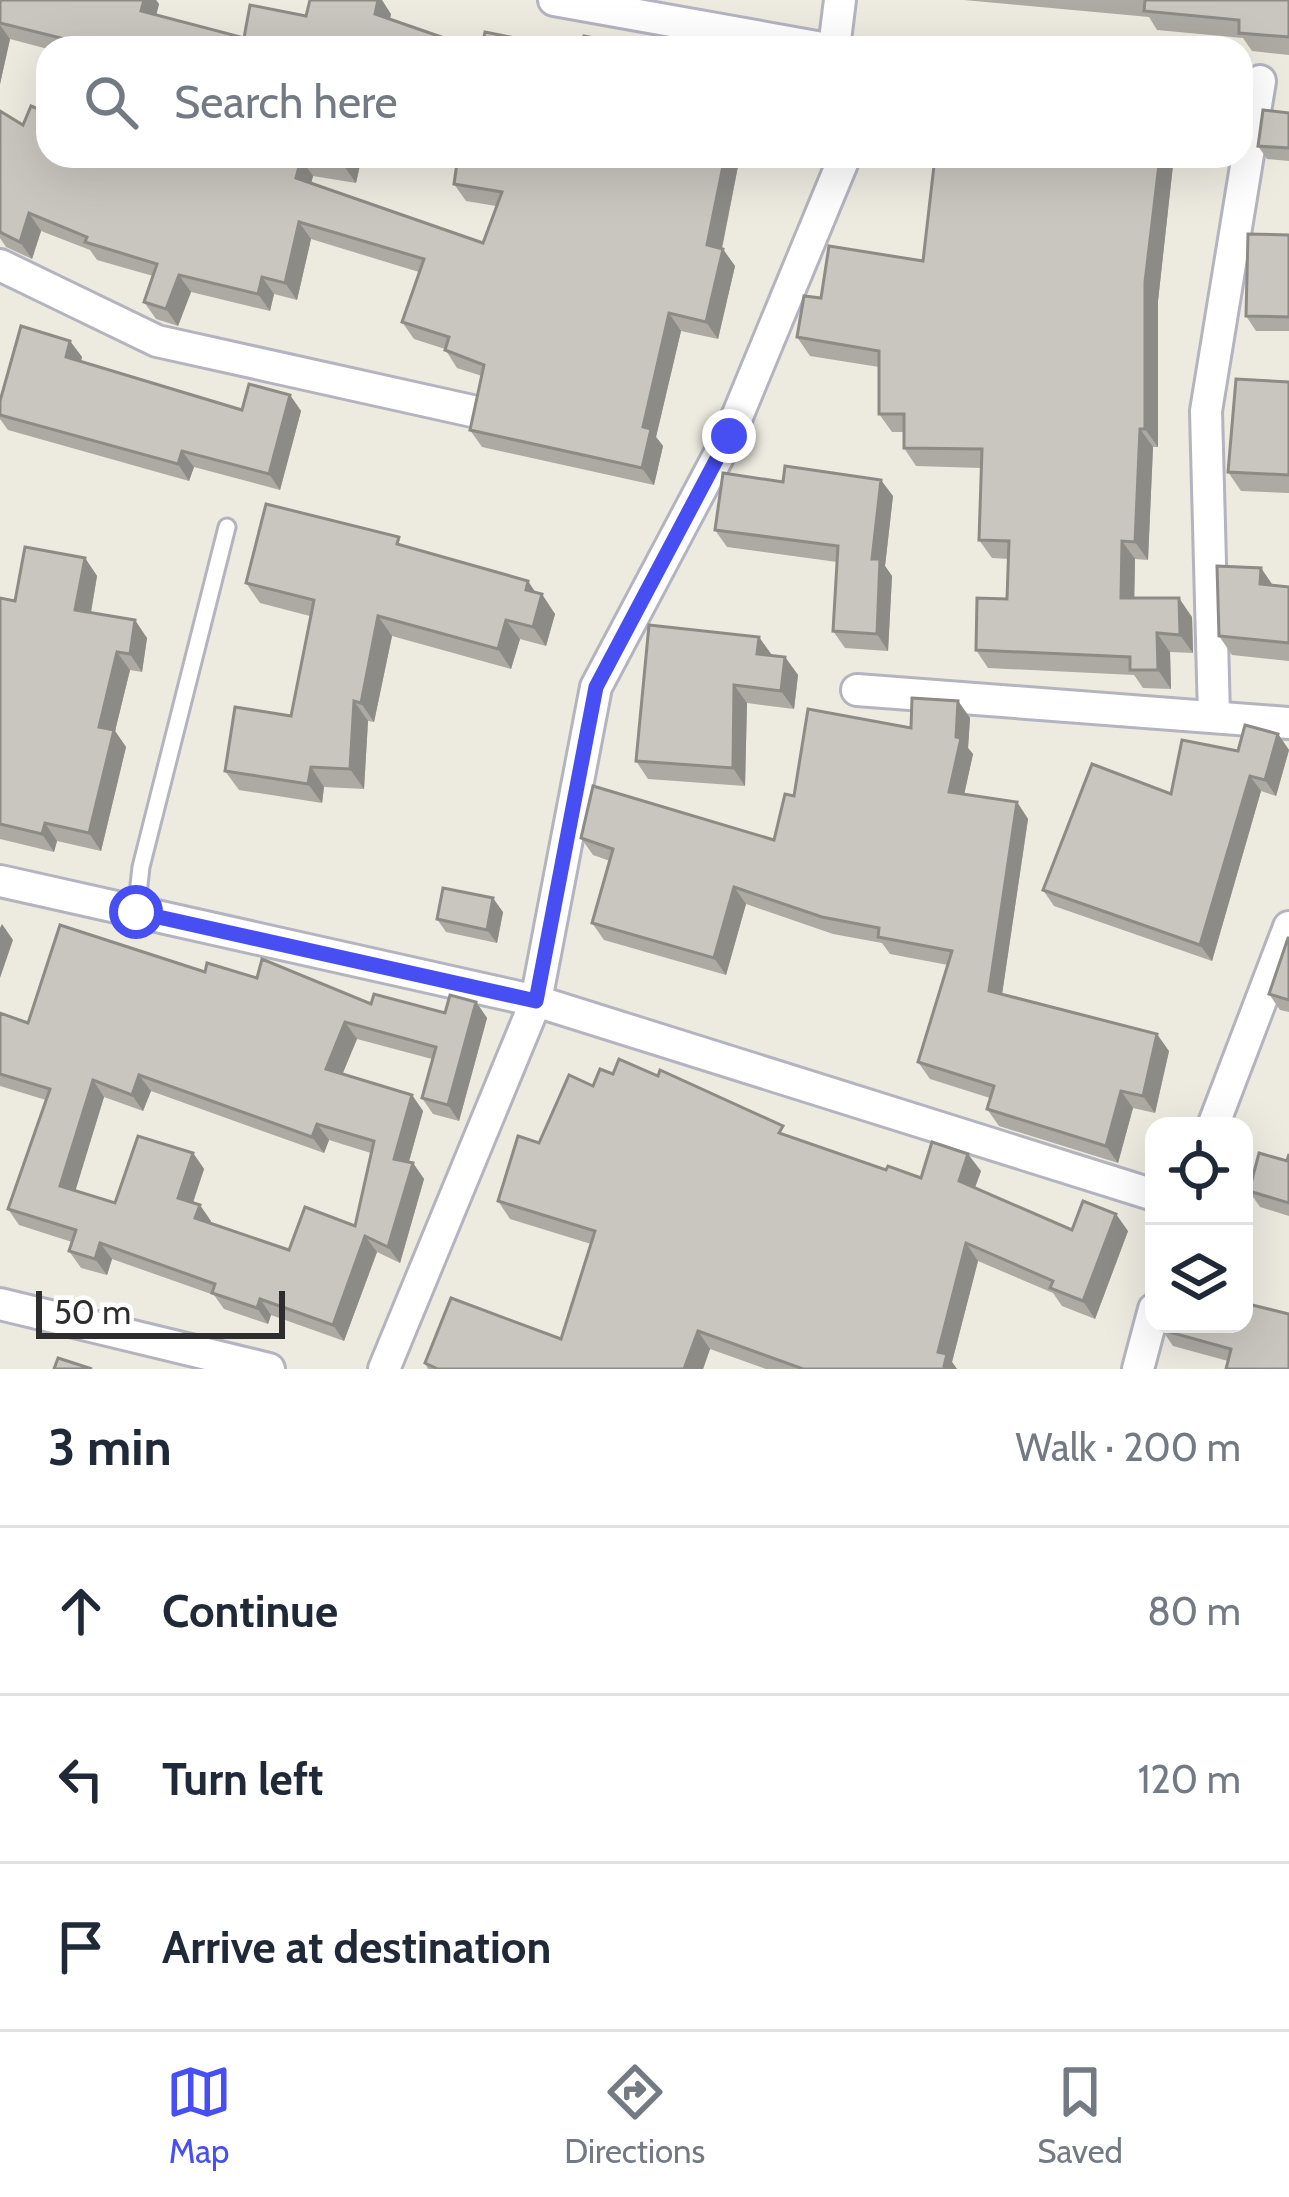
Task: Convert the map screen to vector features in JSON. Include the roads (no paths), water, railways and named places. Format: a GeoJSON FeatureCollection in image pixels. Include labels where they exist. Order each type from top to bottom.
{"type":"FeatureCollection","features":[{"type":"Feature","properties":{"kind":"street"},"geometry":{"type":"LineString","coordinates":[[554,0],[755,36]]}},
{"type":"Feature","properties":{"kind":"street"},"geometry":{"type":"LineString","coordinates":[[836,36],[840,0]]}},
{"type":"Feature","properties":{"kind":"street"},"geometry":{"type":"LineString","coordinates":[[1253,144],[1264,81]]}},
{"type":"Feature","properties":{"kind":"street"},"geometry":{"type":"LineString","coordinates":[[384,1369],[536,1001],[596,687],[729,436],[840,168]]}},
{"type":"Feature","properties":{"kind":"street"},"geometry":{"type":"LineString","coordinates":[[1214,716],[1206,411],[1249,168]]}},
{"type":"Feature","properties":{"kind":"street"},"geometry":{"type":"LineString","coordinates":[[0,266],[157,340],[472,411]]}},
{"type":"Feature","properties":{"kind":"street"},"geometry":{"type":"LineString","coordinates":[[856,690],[1289,723]]}},
{"type":"Feature","properties":{"kind":"street"},"geometry":{"type":"LineString","coordinates":[[0,881],[536,1001],[1145,1192]]}},
{"type":"Feature","properties":{"kind":"street"},"geometry":{"type":"LineString","coordinates":[[1216,1117],[1289,927]]}},
{"type":"Feature","properties":{"kind":"street"},"geometry":{"type":"LineString","coordinates":[[0,1304],[269,1369]]}},
{"type":"Feature","properties":{"kind":"street"},"geometry":{"type":"LineString","coordinates":[[1138,1369],[1148,1333]]}},
{"type":"Feature","properties":{"kind":"lane"},"geometry":{"type":"LineString","coordinates":[[136,912],[141,867],[227,527]]}}]}
